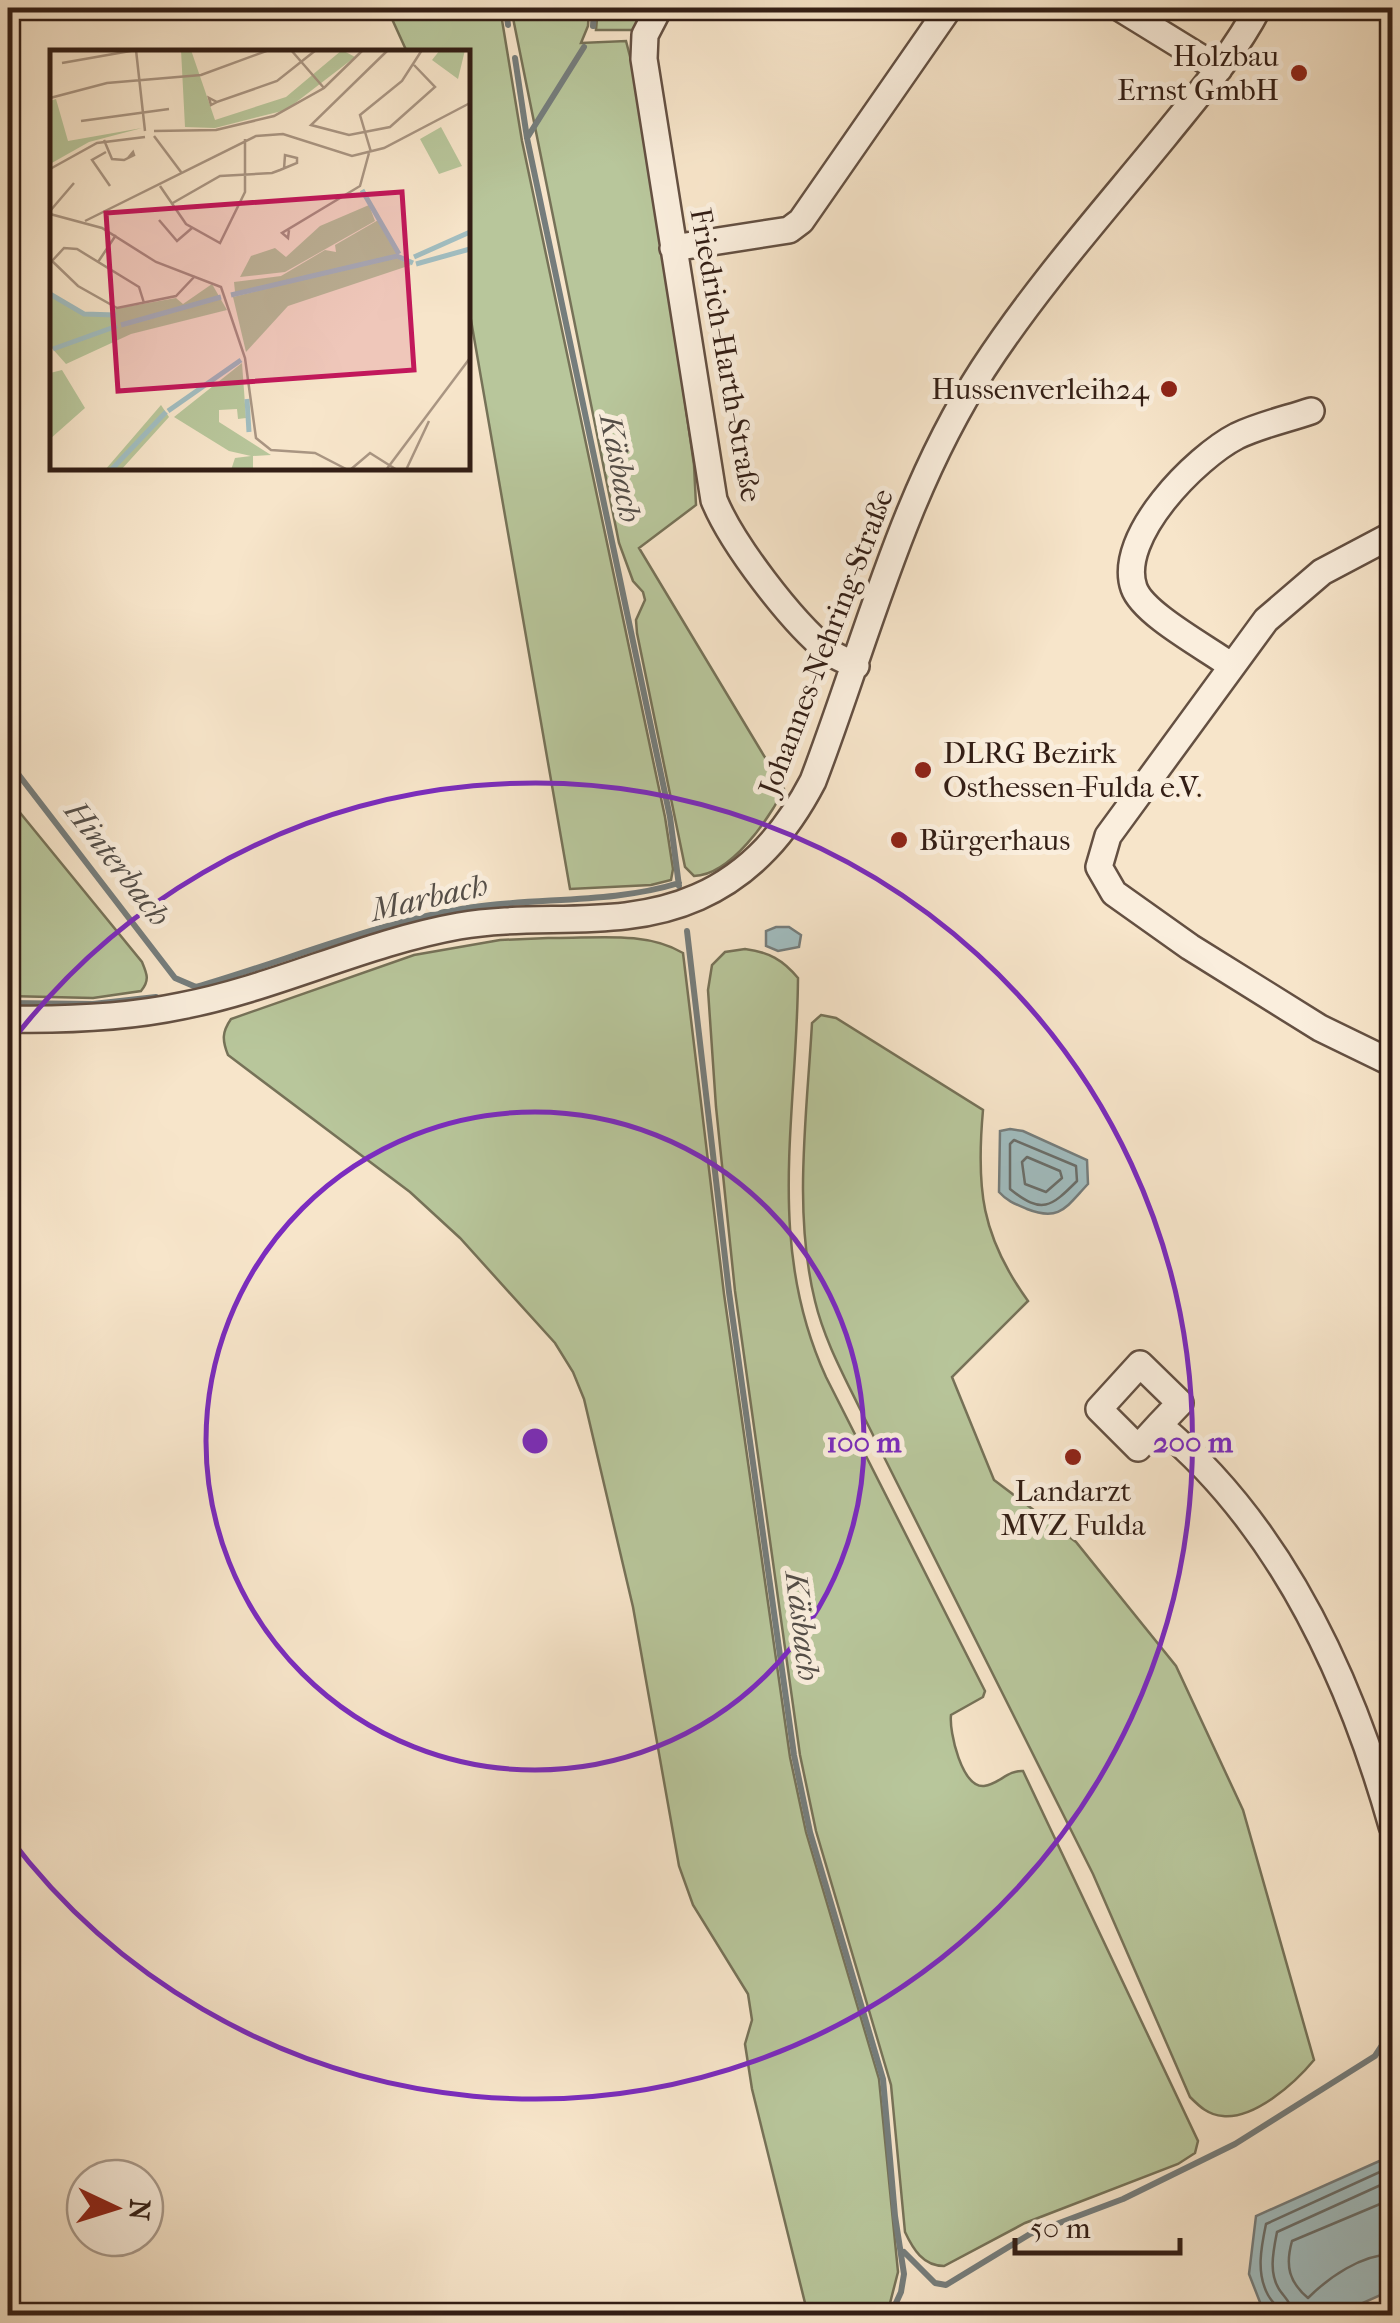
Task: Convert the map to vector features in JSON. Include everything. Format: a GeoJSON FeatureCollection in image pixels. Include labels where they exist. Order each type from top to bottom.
{"type":"FeatureCollection","features":[{"type":"Feature","properties":{"kind":"street","name":"Friedrich-Harth-Straße"},"geometry":{"type":"LineString","coordinates":[[659,8],[645,35],[644,59],[714,500],[732,538],[774,590],[830,653],[856,666]]}},
{"type":"Feature","properties":{"kind":"street"},"geometry":{"type":"LineString","coordinates":[[672,248],[789,230],[800,222],[950,8]]}},
{"type":"Feature","properties":{"kind":"street"},"geometry":{"type":"LineString","coordinates":[[1120,8],[1219,69]]}},
{"type":"Feature","properties":{"kind":"street","name":"Johannes-Nehring-Straße"},"geometry":{"type":"LineString","coordinates":[[8,1019],[92,1018],[184,1006],[458,926],[627,916],[699,897],[757,859],[798,812],[814,781],[912,504],[947,431],[984,368],[1050,278],[1219,69],[1258,8]]}},
{"type":"Feature","properties":{"kind":"street"},"geometry":{"type":"LineString","coordinates":[[1230,665],[1144,604],[1134,588],[1131,567],[1138,540],[1172,489],[1206,456],[1238,436],[1311,411]]}},
{"type":"Feature","properties":{"kind":"street"},"geometry":{"type":"LineString","coordinates":[[1392,535],[1322,572],[1266,620],[1108,836],[1100,857],[1102,876],[1114,893],[1190,947],[1320,1028],[1392,1063]]}},
{"type":"Feature","properties":{"kind":"street"},"geometry":{"type":"LineString","coordinates":[[1159,1425],[1240,1507],[1316,1626],[1354,1706],[1392,1826]]}},
{"type":"Feature","properties":{"kind":"green space"},"geometry":{"type":"Polygon","coordinates":[[[387,8],[500,8],[522,141],[665,817],[673,869],[671,880],[651,885],[570,889],[470,314],[470,50],[406,50],[387,8]]]}},
{"type":"Feature","properties":{"kind":"green space"},"geometry":{"type":"Polygon","coordinates":[[[511,8],[589,8],[588,26],[581,43],[626,41],[633,68],[663,248],[694,465],[696,505],[639,548],[784,789],[747,843],[708,873],[694,876],[685,867],[637,633],[636,620],[645,600],[633,581],[619,543],[511,8]]]}},
{"type":"Feature","properties":{"kind":"green space"},"geometry":{"type":"Polygon","coordinates":[[[598,8],[638,8],[643,12],[637,30],[596,30],[598,8]]]}},
{"type":"Feature","properties":{"kind":"green space"},"geometry":{"type":"Polygon","coordinates":[[[8,798],[142,962],[147,977],[141,991],[93,998],[8,996],[8,798]]]}},
{"type":"Feature","properties":{"kind":"green space"},"geometry":{"type":"Polygon","coordinates":[[[600,937],[652,941],[683,953],[724,1294],[790,1757],[806,1832],[879,2079],[898,2272],[884,2315],[808,2315],[752,2089],[745,2044],[752,2020],[748,1994],[693,1905],[679,1866],[633,1607],[584,1399],[573,1372],[555,1343],[460,1238],[410,1192],[228,1055],[225,1045],[231,1019],[414,955],[500,940],[600,937]]]}},
{"type":"Feature","properties":{"kind":"green space"},"geometry":{"type":"Polygon","coordinates":[[[745,949],[775,958],[798,978],[789,1180],[796,1278],[807,1327],[826,1377],[985,1691],[983,1697],[951,1715],[952,1734],[963,1769],[976,1784],[984,1786],[1023,1771],[1198,2141],[1195,2153],[1178,2164],[1025,2223],[944,2266],[925,2260],[905,2232],[891,2085],[816,1831],[800,1755],[735,1291],[708,990],[712,965],[725,952],[745,949]]]}},
{"type":"Feature","properties":{"kind":"green space"},"geometry":{"type":"Polygon","coordinates":[[[821,1015],[836,1018],[983,1110],[980,1164],[985,1210],[1000,1255],[1028,1301],[952,1377],[994,1480],[1076,1542],[1176,1666],[1243,1810],[1314,2060],[1285,2089],[1248,2112],[1218,2115],[1204,2110],[1190,2097],[1093,1874],[829,1343],[808,1267],[803,1198],[812,1023],[821,1015]]]}},
{"type":"Feature","properties":{"kind":"water"},"geometry":{"type":"Polygon","coordinates":[[[789,927],[801,935],[799,947],[778,951],[766,946],[766,931],[789,927]]]}},
{"type":"Feature","properties":{"kind":"water"},"geometry":{"type":"Polygon","coordinates":[[[1010,1129],[1087,1160],[1088,1184],[1062,1210],[1038,1213],[1011,1202],[999,1192],[1000,1131],[1010,1129]]]}},
{"type":"Feature","properties":{"kind":"water"},"geometry":{"type":"Polygon","coordinates":[[[1384,2159],[1392,2163],[1392,2290],[1336,2315],[1263,2310],[1249,2274],[1256,2216],[1384,2159]]]}},
{"type":"Feature","properties":{"kind":"waterway","name":"Käsbach"},"geometry":{"type":"LineString","coordinates":[[506,8],[508,25]]}},
{"type":"Feature","properties":{"kind":"waterway"},"geometry":{"type":"LineString","coordinates":[[593,26],[594,8]]}},
{"type":"Feature","properties":{"kind":"waterway"},"geometry":{"type":"LineString","coordinates":[[527,138],[584,47]]}},
{"type":"Feature","properties":{"kind":"waterway","name":"Käsbach"},"geometry":{"type":"LineString","coordinates":[[515,58],[527,138],[670,817],[679,886]]}},
{"type":"Feature","properties":{"kind":"waterway","name":"Marbach"},"geometry":{"type":"LineString","coordinates":[[8,761],[175,978],[196,987],[433,914],[627,894],[679,883]]}},
{"type":"Feature","properties":{"kind":"waterway","name":"Käsbach"},"geometry":{"type":"LineString","coordinates":[[687,931],[729,1292],[794,1755],[810,1832],[883,2079],[904,2274],[890,2316]]}},
{"type":"Feature","properties":{"kind":"waterway","name":"Marbach"},"geometry":{"type":"LineString","coordinates":[[8,1003],[93,1004],[156,997]]}},
{"type":"Feature","properties":{"kind":"waterway"},"geometry":{"type":"LineString","coordinates":[[904,2252],[935,2283],[946,2285],[1030,2234],[1123,2199],[1235,2144],[1375,2056],[1392,2030]]}},
{"type":"Feature","properties":{"kind":"place","name":"Holzbau Ernst GmbH"},"geometry":{"type":"Point","coordinates":[1299,73]}},
{"type":"Feature","properties":{"kind":"place","name":"Hussenverleih24"},"geometry":{"type":"Point","coordinates":[1169,389]}},
{"type":"Feature","properties":{"kind":"place","name":"DLRG Bezirk Osthessen-Fulda e.V."},"geometry":{"type":"Point","coordinates":[923,770]}},
{"type":"Feature","properties":{"kind":"place","name":"Bürgerhaus"},"geometry":{"type":"Point","coordinates":[899,840]}},
{"type":"Feature","properties":{"kind":"place","name":"Landarzt MVZ Fulda"},"geometry":{"type":"Point","coordinates":[1073,1457]}},
{"type":"Feature","properties":{"kind":"water label","name":"Hinterbach"},"geometry":{"type":"Point","coordinates":[118,863]}}]}
